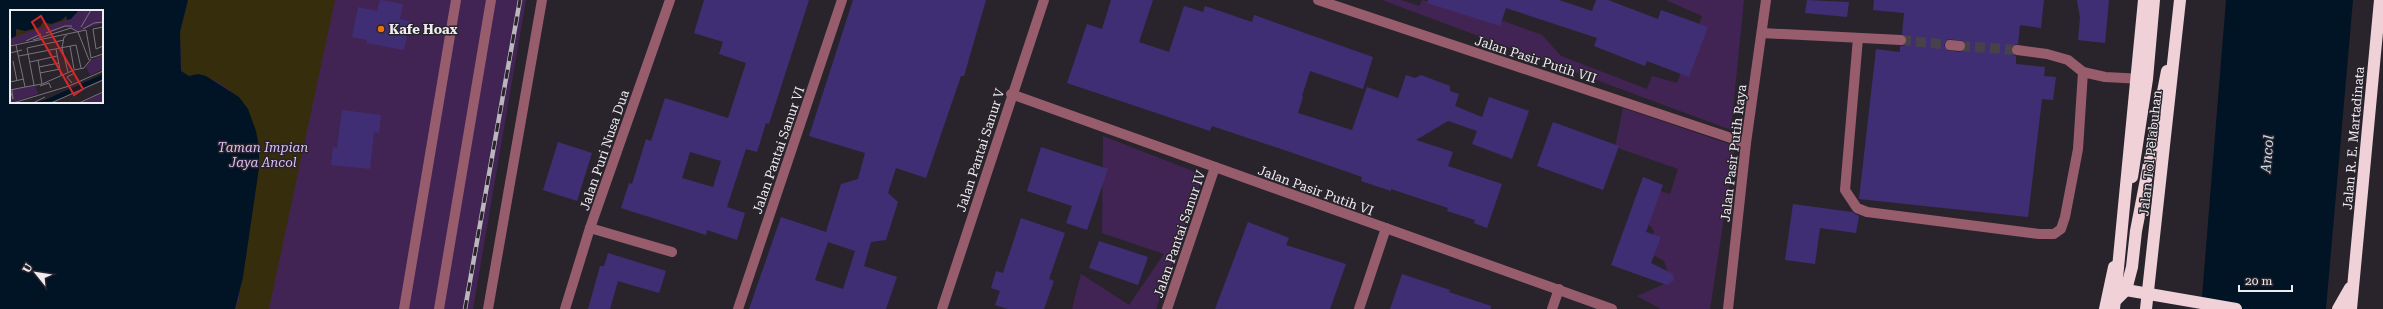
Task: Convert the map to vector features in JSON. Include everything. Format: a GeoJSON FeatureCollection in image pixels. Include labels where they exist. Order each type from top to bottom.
{"type":"FeatureCollection","features":[{"type":"Feature","properties":{"kind":"highway","name":"Jalan Tol Pelabuhan"},"geometry":{"type":"LineString","coordinates":[[2110,307],[2124,224],[2144,0]]}},
{"type":"Feature","properties":{"kind":"highway"},"geometry":{"type":"LineString","coordinates":[[2110,307],[2120,256],[2147,79],[2154,0]]}},
{"type":"Feature","properties":{"kind":"highway","name":"Jalan Tol Pelabuhan"},"geometry":{"type":"LineString","coordinates":[[2146,309],[2179,0]]}},
{"type":"Feature","properties":{"kind":"highway"},"geometry":{"type":"LineString","coordinates":[[2110,307],[2126,290],[2134,254],[2179,0]]}},
{"type":"Feature","properties":{"kind":"highway","name":"Jalan R. E. Martadinata"},"geometry":{"type":"LineString","coordinates":[[2351,309],[2380,0]]}},
{"type":"Feature","properties":{"kind":"highway"},"geometry":{"type":"LineString","coordinates":[[2120,256],[2129,259],[2134,254]]}},
{"type":"Feature","properties":{"kind":"highway","name":"Jalan R. E. Martadinata"},"geometry":{"type":"LineString","coordinates":[[2338,309],[2354,279]]}},
{"type":"Feature","properties":{"kind":"highway"},"geometry":{"type":"LineString","coordinates":[[2126,290],[2236,309]]}},
{"type":"Feature","properties":{"kind":"street"},"geometry":{"type":"LineString","coordinates":[[404,309],[456,0]]}},
{"type":"Feature","properties":{"kind":"street"},"geometry":{"type":"LineString","coordinates":[[438,309],[491,0]]}},
{"type":"Feature","properties":{"kind":"street"},"geometry":{"type":"LineString","coordinates":[[488,309],[542,0]]}},
{"type":"Feature","properties":{"kind":"street","name":"Jalan Puri Nusa Dua"},"geometry":{"type":"LineString","coordinates":[[565,309],[590,228],[670,0]]}},
{"type":"Feature","properties":{"kind":"street","name":"Jalan Pantai Sanur VI"},"geometry":{"type":"LineString","coordinates":[[738,309],[842,0]]}},
{"type":"Feature","properties":{"kind":"street","name":"Jalan Pantai Sanur V"},"geometry":{"type":"LineString","coordinates":[[942,309],[1044,0]]}},
{"type":"Feature","properties":{"kind":"street","name":"Jalan Pasir Putih VII"},"geometry":{"type":"LineString","coordinates":[[1318,0],[1746,143]]}},
{"type":"Feature","properties":{"kind":"street","name":"Jalan Pasir Putih Raya"},"geometry":{"type":"LineString","coordinates":[[1728,309],[1746,143],[1766,0]]}},
{"type":"Feature","properties":{"kind":"street"},"geometry":{"type":"LineString","coordinates":[[1762,33],[1901,40]]}},
{"type":"Feature","properties":{"kind":"street"},"geometry":{"type":"LineString","coordinates":[[1858,38],[1845,190],[1857,208],[1868,212],[2039,234],[2054,234],[2061,229],[2065,217],[2078,149],[2083,72]]}},
{"type":"Feature","properties":{"kind":"street"},"geometry":{"type":"LineString","coordinates":[[2017,50],[2047,54],[2068,60],[2083,72],[2105,77],[2147,79]]}},
{"type":"Feature","properties":{"kind":"street","name":"Jalan Pasir Putih VI"},"geometry":{"type":"LineString","coordinates":[[1012,94],[1612,309]]}},
{"type":"Feature","properties":{"kind":"street","name":"Jalan Pantai Sanur IV"},"geometry":{"type":"LineString","coordinates":[[1167,309],[1215,167]]}},
{"type":"Feature","properties":{"kind":"street"},"geometry":{"type":"LineString","coordinates":[[590,228],[672,252]]}},
{"type":"Feature","properties":{"kind":"street"},"geometry":{"type":"LineString","coordinates":[[1359,309],[1386,228]]}},
{"type":"Feature","properties":{"kind":"street"},"geometry":{"type":"LineString","coordinates":[[1552,309],[1559,289]]}},
{"type":"Feature","properties":{"kind":"green space","name":"Taman Impian Jaya Ancol"},"geometry":{"type":"Polygon","coordinates":[[[0,0],[526,0],[473,309],[0,309],[0,0]]]}},
{"type":"Feature","properties":{"kind":"green space"},"geometry":{"type":"Polygon","coordinates":[[[1382,0],[1401,0],[1419,6],[1422,0],[1488,20],[1501,20],[1542,35],[1561,56],[1647,89],[1652,76],[1677,83],[1702,16],[1666,0],[1744,0],[1731,130],[1382,0]]]}},
{"type":"Feature","properties":{"kind":"green space"},"geometry":{"type":"Polygon","coordinates":[[[1623,108],[1735,146],[1710,309],[1661,309],[1637,296],[1671,281],[1664,261],[1648,252],[1654,231],[1645,219],[1654,189],[1670,194],[1678,169],[1615,147],[1623,108]]]}},
{"type":"Feature","properties":{"kind":"green space"},"geometry":{"type":"Polygon","coordinates":[[[1103,136],[1203,175],[1156,309],[1072,309],[1081,274],[1129,305],[1164,254],[1102,233],[1103,136]]]}},
{"type":"Feature","properties":{"kind":"sand"},"geometry":{"type":"Polygon","coordinates":[[[188,0],[335,0],[269,309],[235,309],[239,299],[248,109],[237,96],[222,85],[205,77],[197,75],[189,76],[181,71],[180,32],[188,0]]]}},
{"type":"Feature","properties":{"kind":"water"},"geometry":{"type":"Polygon","coordinates":[[[0,0],[188,0],[180,32],[181,71],[189,76],[198,74],[206,76],[239,97],[248,109],[256,131],[259,147],[259,168],[243,277],[235,309],[0,309],[0,0]]]}},
{"type":"Feature","properties":{"kind":"water","name":"Ancol"},"geometry":{"type":"Polygon","coordinates":[[[2226,0],[2353,0],[2326,309],[2201,309],[2226,0]]]}},
{"type":"Feature","properties":{"kind":"building","name":"Kafe Hoax"},"geometry":{"type":"Polygon","coordinates":[[[380,0],[403,4],[400,19],[410,21],[404,50],[366,43],[367,40],[352,37],[358,7],[377,11],[380,0]]]}},
{"type":"Feature","properties":{"kind":"building"},"geometry":{"type":"Polygon","coordinates":[[[704,0],[809,0],[769,124],[766,123],[757,152],[746,149],[727,207],[745,213],[737,240],[707,230],[706,235],[621,208],[629,183],[632,184],[646,139],[651,141],[665,98],[728,118],[746,63],[719,54],[723,42],[694,33],[704,0]],[[690,152],[682,178],[713,187],[721,161],[690,152]]]}},
{"type":"Feature","properties":{"kind":"building"},"geometry":{"type":"Polygon","coordinates":[[[853,0],[986,0],[964,76],[961,76],[926,178],[896,168],[888,193],[898,202],[886,240],[871,242],[864,266],[897,277],[886,309],[749,309],[781,217],[826,232],[841,184],[858,179],[865,153],[809,136],[853,0]],[[828,242],[815,280],[843,289],[855,251],[828,242]]]}},
{"type":"Feature","properties":{"kind":"building"},"geometry":{"type":"Polygon","coordinates":[[[1111,0],[1153,0],[1139,42],[1169,52],[1184,6],[1203,12],[1205,6],[1252,22],[1254,15],[1373,57],[1363,89],[1310,71],[1302,96],[1303,97],[1298,113],[1352,130],[1367,87],[1398,98],[1406,75],[1415,78],[1421,75],[1450,86],[1450,91],[1459,94],[1455,106],[1482,117],[1489,97],[1529,111],[1512,159],[1472,144],[1477,131],[1448,121],[1416,140],[1453,152],[1448,166],[1502,184],[1487,228],[1474,223],[1475,220],[1447,211],[1448,208],[1391,189],[1391,191],[1361,181],[1362,177],[1296,154],[1212,126],[1210,131],[1067,83],[1087,24],[1102,29],[1111,0]]]}},
{"type":"Feature","properties":{"kind":"building"},"geometry":{"type":"Polygon","coordinates":[[[1428,0],[1559,0],[1592,11],[1596,0],[1608,0],[1658,19],[1661,10],[1708,27],[1689,77],[1647,61],[1645,66],[1594,46],[1597,38],[1506,8],[1500,26],[1427,3],[1428,0]]]}},
{"type":"Feature","properties":{"kind":"building"},"geometry":{"type":"Polygon","coordinates":[[[1807,0],[1849,2],[1847,17],[1805,13],[1807,0]]]}},
{"type":"Feature","properties":{"kind":"building"},"geometry":{"type":"Polygon","coordinates":[[[1874,0],[2044,0],[2041,28],[2020,25],[2018,44],[2012,46],[2011,50],[2013,55],[2016,56],[2016,64],[2045,67],[2044,76],[2056,77],[2053,100],[2042,99],[2028,217],[1859,199],[1876,49],[1900,52],[1900,46],[1904,46],[1907,41],[1907,37],[1902,34],[1904,13],[1873,10],[1874,0]],[[1947,39],[1944,45],[1947,50],[1960,52],[1965,49],[1966,44],[1963,41],[1947,39]]]}},
{"type":"Feature","properties":{"kind":"building"},"geometry":{"type":"Polygon","coordinates":[[[2077,0],[2109,0],[2105,43],[2078,40],[2080,18],[2077,0]]]}},
{"type":"Feature","properties":{"kind":"building"},"geometry":{"type":"Polygon","coordinates":[[[342,110],[381,115],[379,133],[374,132],[370,169],[331,165],[333,147],[337,148],[342,110]]]}},
{"type":"Feature","properties":{"kind":"building"},"geometry":{"type":"Polygon","coordinates":[[[1553,122],[1619,146],[1603,190],[1537,166],[1553,122]]]}},
{"type":"Feature","properties":{"kind":"building"},"geometry":{"type":"Polygon","coordinates":[[[558,142],[592,153],[577,201],[543,190],[558,142]]]}},
{"type":"Feature","properties":{"kind":"building"},"geometry":{"type":"Polygon","coordinates":[[[1041,147],[1108,169],[1087,230],[1066,223],[1072,206],[1027,191],[1041,147]]]}},
{"type":"Feature","properties":{"kind":"building"},"geometry":{"type":"Polygon","coordinates":[[[1643,177],[1663,185],[1646,232],[1661,237],[1651,263],[1673,274],[1674,280],[1667,285],[1611,265],[1643,177]]]}},
{"type":"Feature","properties":{"kind":"building"},"geometry":{"type":"Polygon","coordinates":[[[1793,204],[1852,212],[1859,216],[1856,233],[1820,228],[1815,264],[1785,260],[1793,204]]]}},
{"type":"Feature","properties":{"kind":"building"},"geometry":{"type":"Polygon","coordinates":[[[1021,218],[1065,233],[1049,279],[1054,281],[1044,309],[1008,309],[995,305],[1000,291],[991,288],[996,271],[1003,273],[1021,218]]]}},
{"type":"Feature","properties":{"kind":"building"},"geometry":{"type":"Polygon","coordinates":[[[1248,222],[1289,238],[1286,245],[1346,264],[1330,309],[1215,309],[1248,222]]]}},
{"type":"Feature","properties":{"kind":"building"},"geometry":{"type":"Polygon","coordinates":[[[1099,241],[1148,257],[1138,285],[1089,268],[1099,241]]]}},
{"type":"Feature","properties":{"kind":"building"},"geometry":{"type":"Polygon","coordinates":[[[608,253],[666,271],[659,293],[618,281],[610,309],[588,309],[600,266],[604,266],[608,253]]]}},
{"type":"Feature","properties":{"kind":"building"},"geometry":{"type":"Polygon","coordinates":[[[1402,274],[1491,306],[1491,309],[1390,309],[1402,274]]]}},
{"type":"Feature","properties":{"kind":"tunnel"},"geometry":{"type":"LineString","coordinates":[[1901,40],[1950,45]]}},
{"type":"Feature","properties":{"kind":"tunnel"},"geometry":{"type":"LineString","coordinates":[[1960,46],[2017,50]]}},
{"type":"Feature","properties":{"kind":"railway"},"geometry":{"type":"LineString","coordinates":[[465,309],[520,0]]}},
{"type":"Feature","properties":{"kind":"place","name":"Kafe Hoax"},"geometry":{"type":"Point","coordinates":[381,29]}}]}
